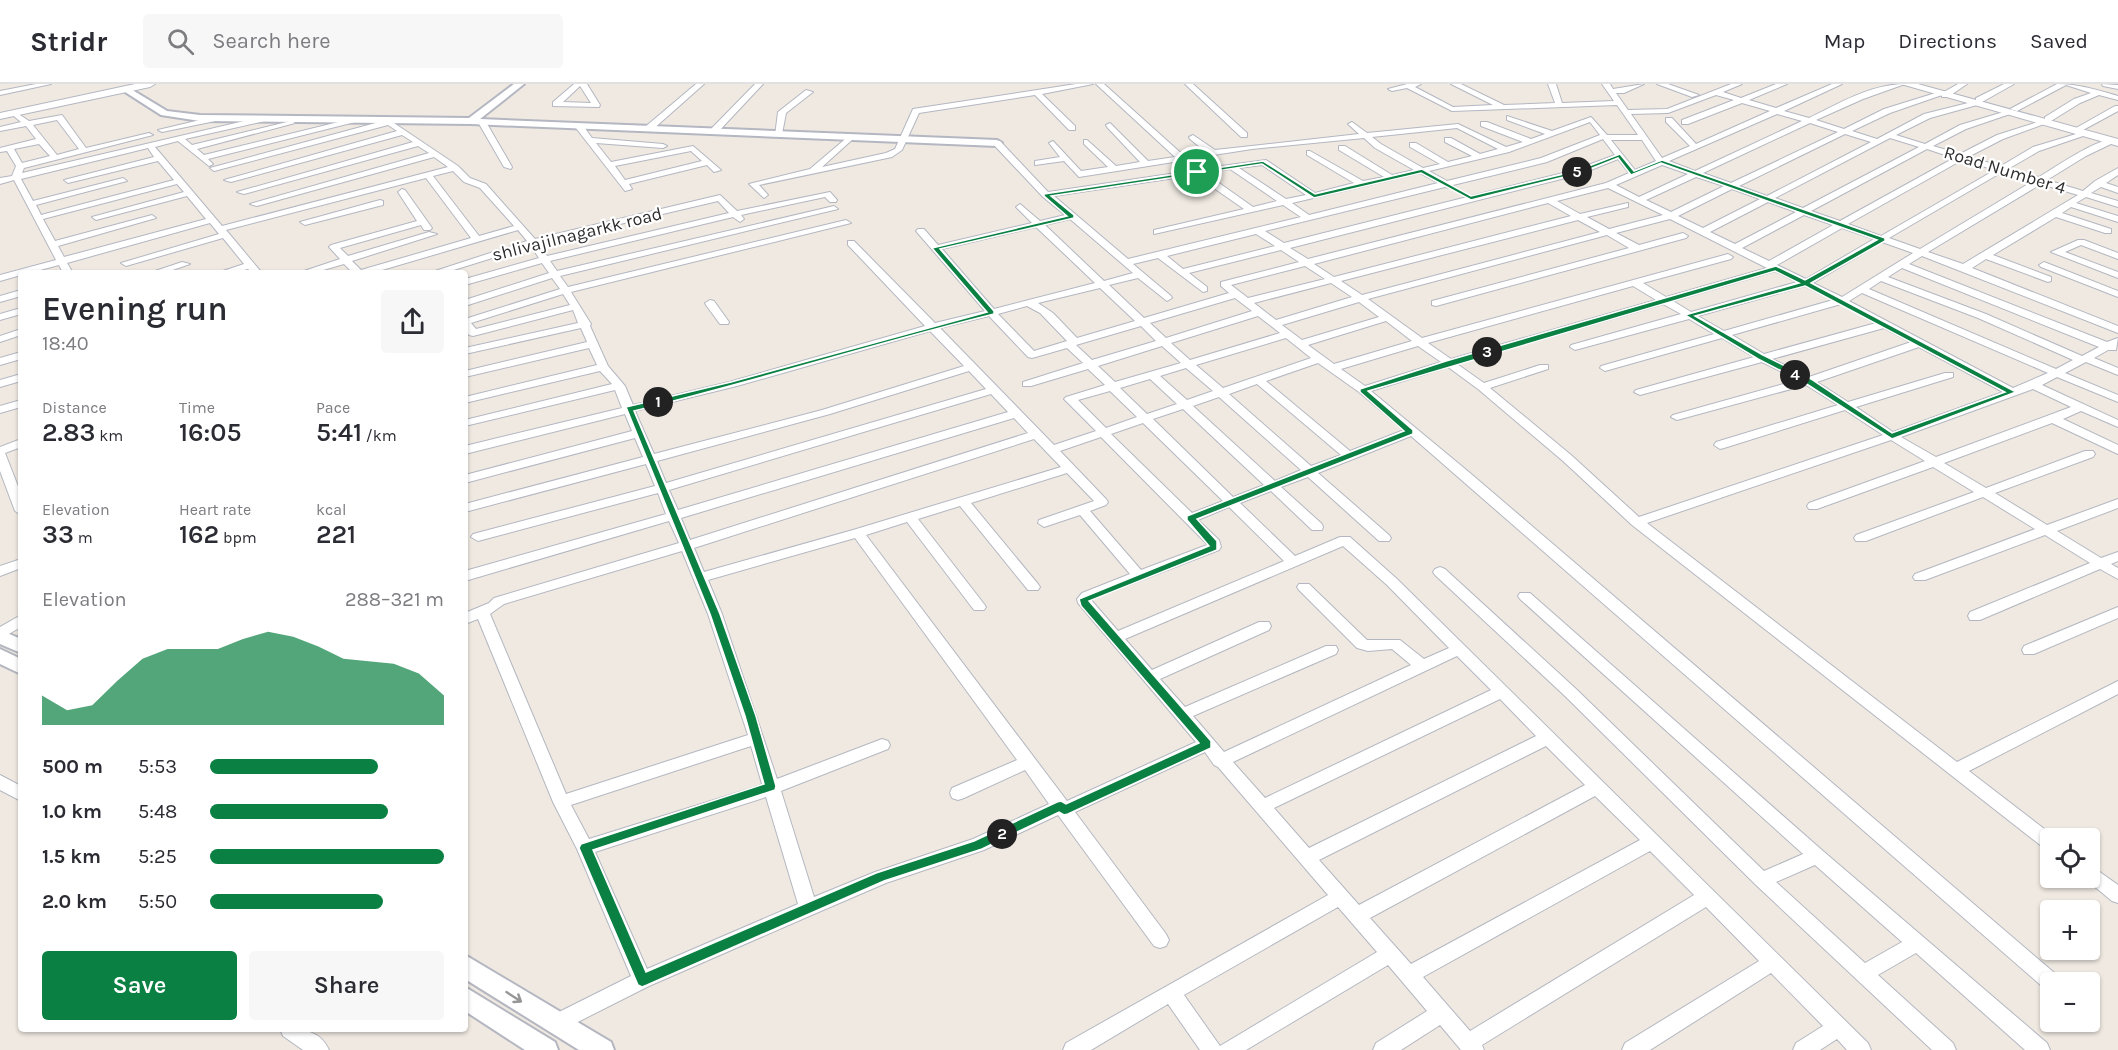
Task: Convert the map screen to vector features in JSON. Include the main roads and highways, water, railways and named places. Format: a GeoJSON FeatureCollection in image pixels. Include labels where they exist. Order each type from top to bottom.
{"type":"FeatureCollection","features":[{"type":"Feature","properties":{"kind":"main road"},"geometry":{"type":"LineString","coordinates":[[126,90],[150,84]]}},
{"type":"Feature","properties":{"kind":"main road"},"geometry":{"type":"LineString","coordinates":[[5,113],[162,84]]}},
{"type":"Feature","properties":{"kind":"main road"},"geometry":{"type":"LineString","coordinates":[[1906,84],[1977,101],[2116,140]]}},
{"type":"Feature","properties":{"kind":"main road"},"geometry":{"type":"LineString","coordinates":[[1921,84],[1944,93]]}}]}
